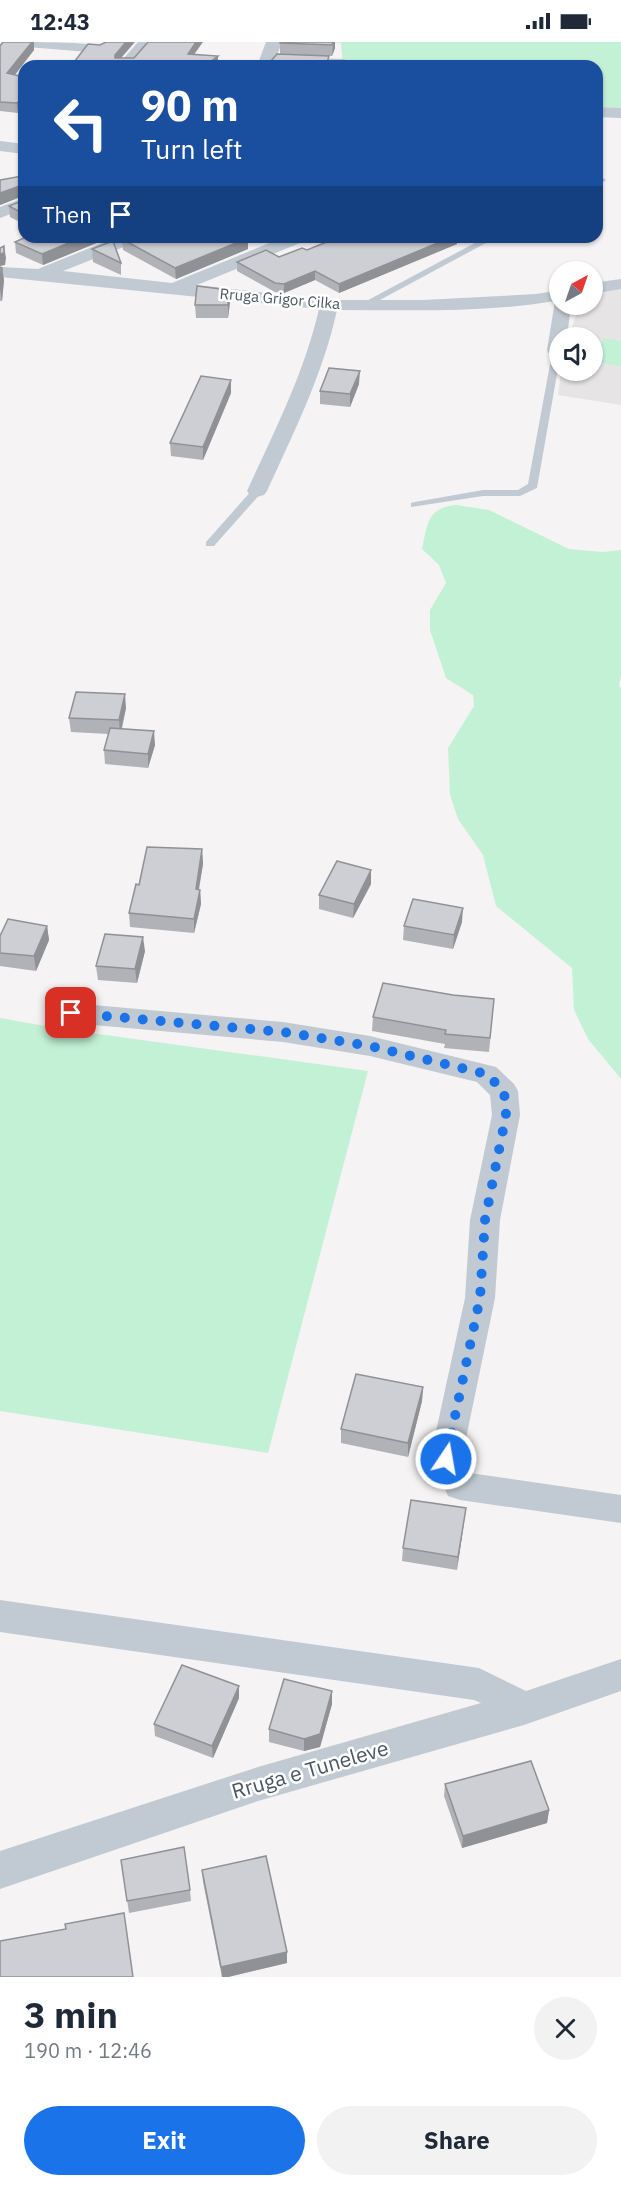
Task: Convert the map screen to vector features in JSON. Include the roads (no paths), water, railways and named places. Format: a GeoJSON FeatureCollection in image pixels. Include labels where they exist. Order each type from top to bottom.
{"type":"FeatureCollection","features":[{"type":"Feature","properties":{"kind":"street"},"geometry":{"type":"LineString","coordinates":[[27,42],[101,48]]}},
{"type":"Feature","properties":{"kind":"street"},"geometry":{"type":"LineString","coordinates":[[130,60],[146,42]]}},
{"type":"Feature","properties":{"kind":"street"},"geometry":{"type":"LineString","coordinates":[[270,60],[274,42]]}},
{"type":"Feature","properties":{"kind":"street"},"geometry":{"type":"LineString","coordinates":[[603,112],[621,114]]}},
{"type":"Feature","properties":{"kind":"street"},"geometry":{"type":"LineString","coordinates":[[0,146],[18,148]]}},
{"type":"Feature","properties":{"kind":"street"},"geometry":{"type":"LineString","coordinates":[[0,213],[18,206]]}},
{"type":"Feature","properties":{"kind":"street"},"geometry":{"type":"LineString","coordinates":[[37,276],[118,243]]}},
{"type":"Feature","properties":{"kind":"street"},"geometry":{"type":"LineString","coordinates":[[175,288],[284,243]]}},
{"type":"Feature","properties":{"kind":"street","name":"Rruga Grigor Cilka"},"geometry":{"type":"LineString","coordinates":[[0,272],[329,305],[362,306],[536,299],[549,296]]}},
{"type":"Feature","properties":{"kind":"street"},"geometry":{"type":"LineString","coordinates":[[603,287],[621,284]]}},
{"type":"Feature","properties":{"kind":"street"},"geometry":{"type":"LineString","coordinates":[[257,490],[305,387],[322,337],[329,305]]}},
{"type":"Feature","properties":{"kind":"street"},"geometry":{"type":"LineString","coordinates":[[71,1013],[283,1032],[370,1046],[486,1074],[504,1091],[506,1115],[485,1220],[480,1298],[446,1459],[460,1485],[621,1509]]}},
{"type":"Feature","properties":{"kind":"street"},"geometry":{"type":"LineString","coordinates":[[0,1616],[479,1684],[524,1708]]}},
{"type":"Feature","properties":{"kind":"street","name":"Rruga e Tuneleve"},"geometry":{"type":"LineString","coordinates":[[0,1870],[258,1784],[524,1708],[621,1675]]}},
{"type":"Feature","properties":{"kind":"lane"},"geometry":{"type":"LineString","coordinates":[[300,59],[322,60]]}},
{"type":"Feature","properties":{"kind":"lane"},"geometry":{"type":"LineString","coordinates":[[362,306],[482,243]]}},
{"type":"Feature","properties":{"kind":"lane"},"geometry":{"type":"LineString","coordinates":[[415,505],[483,493],[520,493],[533,486],[551,381]]}},
{"type":"Feature","properties":{"kind":"lane"},"geometry":{"type":"LineString","coordinates":[[210,544],[257,490]]}}]}
